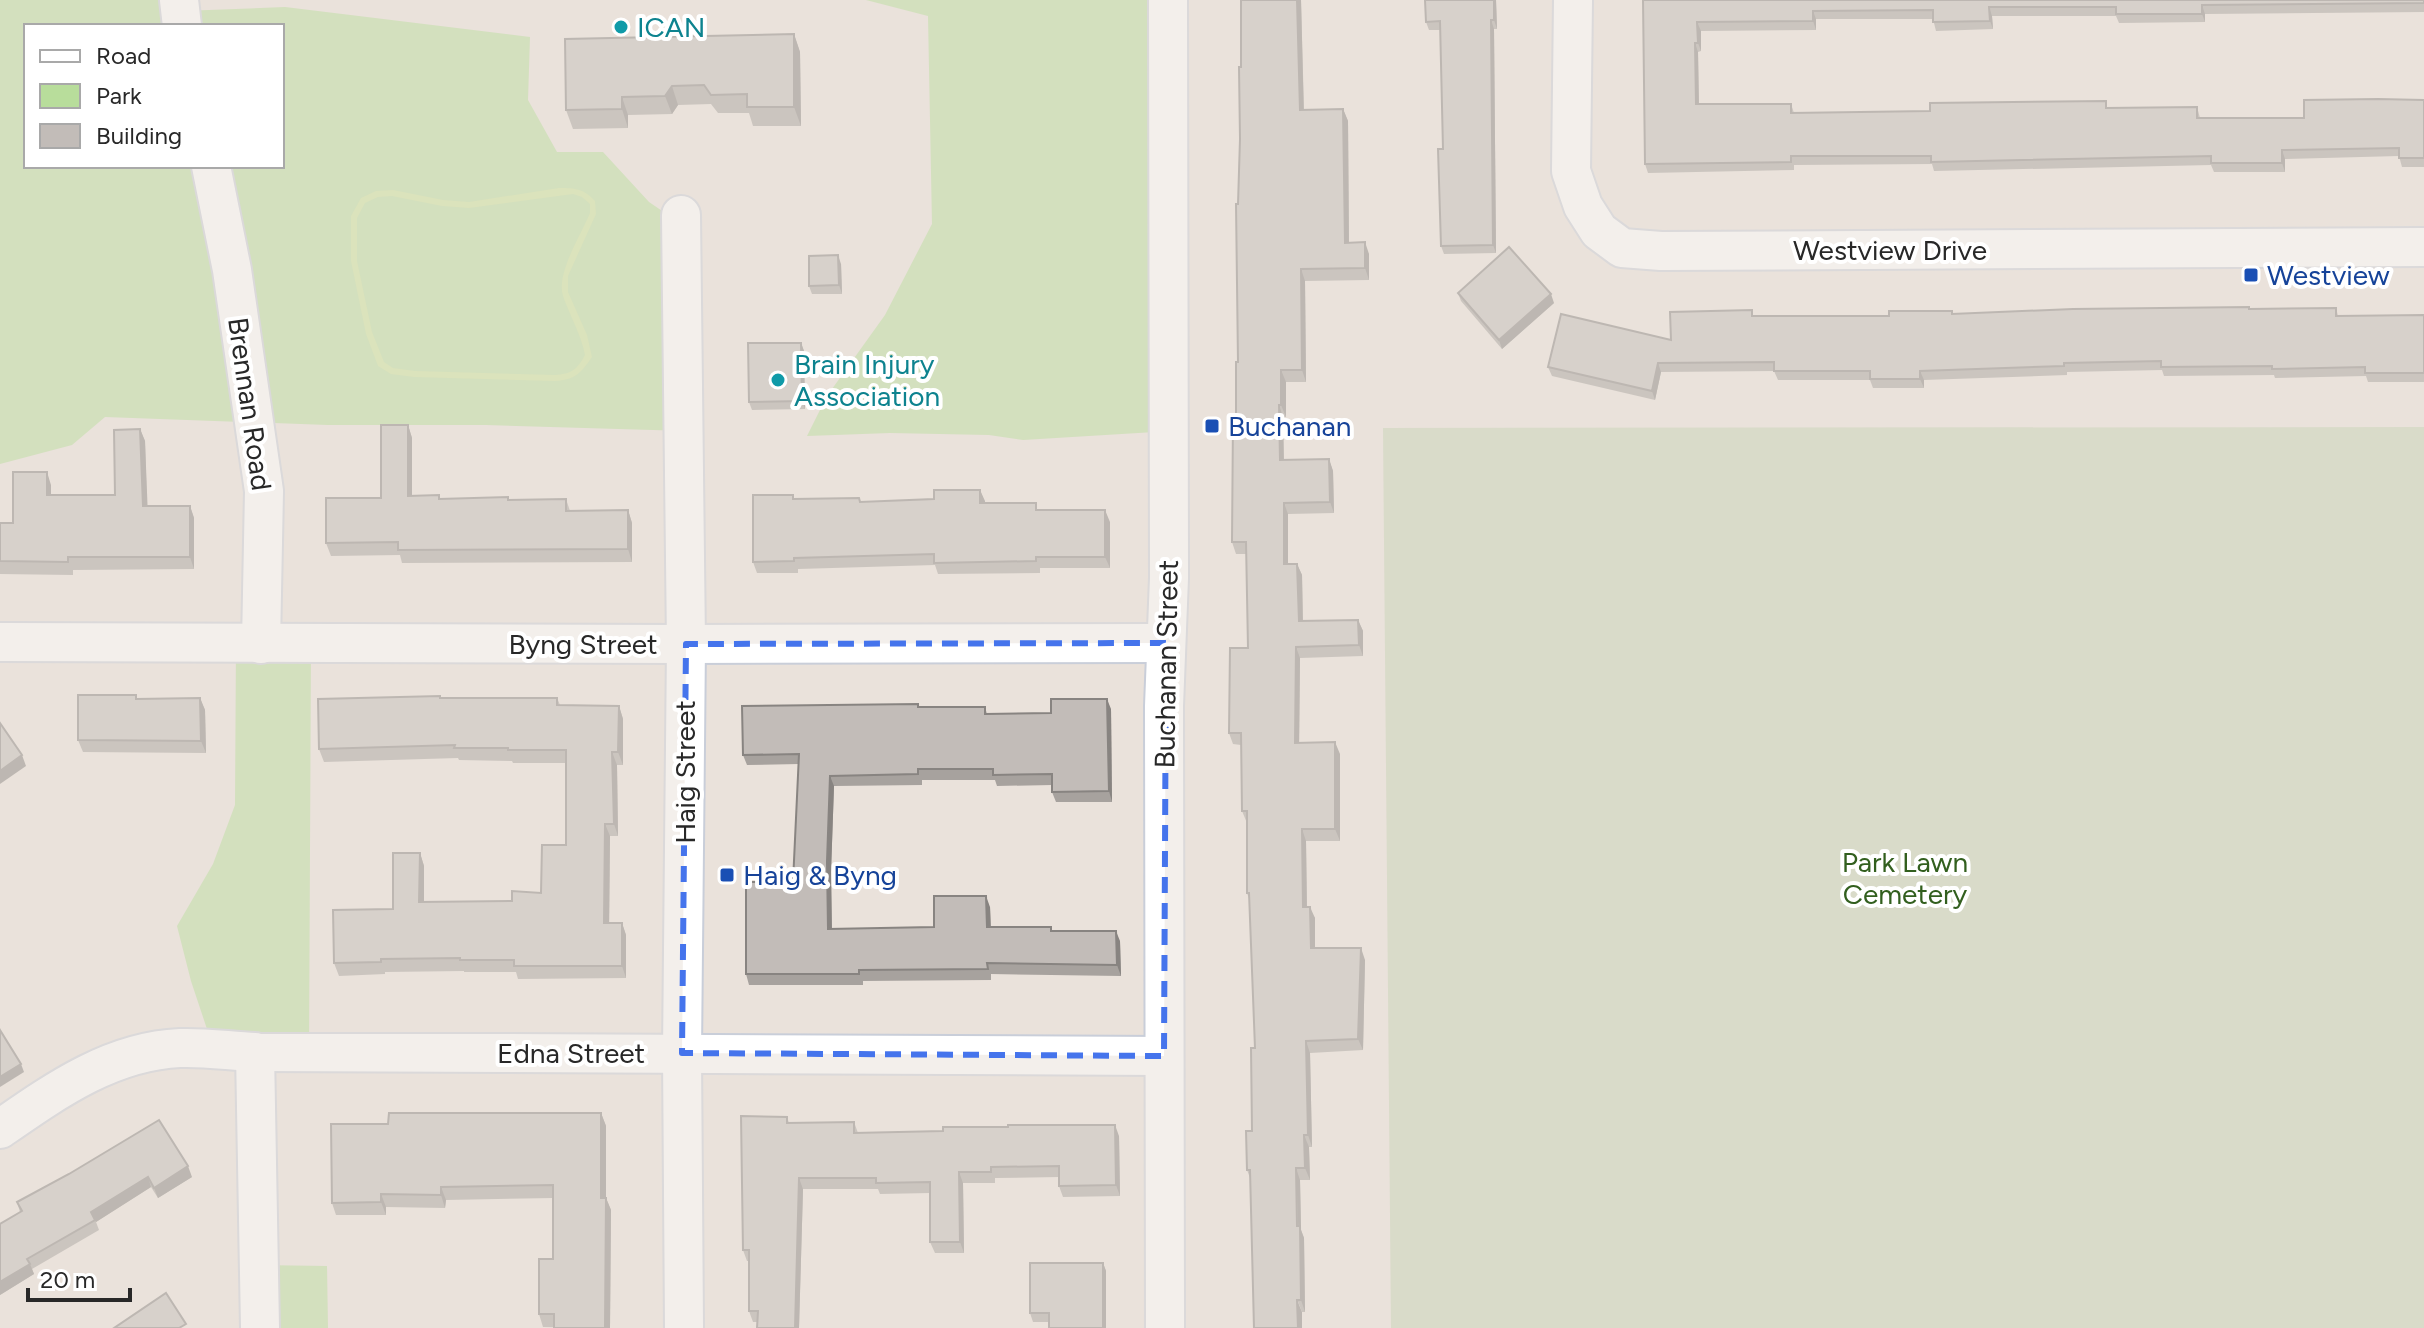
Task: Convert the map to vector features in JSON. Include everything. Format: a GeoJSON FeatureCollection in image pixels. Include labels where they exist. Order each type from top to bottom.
{"type":"FeatureCollection","features":[{"type":"Feature","properties":{"kind":"street"},"geometry":{"type":"LineString","coordinates":[[179,0],[182,24]]}},
{"type":"Feature","properties":{"kind":"street","name":"Buchanan Street"},"geometry":{"type":"LineString","coordinates":[[1165,1328],[1164,706],[1169,578],[1168,0]]}},
{"type":"Feature","properties":{"kind":"street","name":"Westview Drive"},"geometry":{"type":"LineString","coordinates":[[1573,0],[1571,171],[1583,206],[1599,231],[1622,248],[1661,251],[2424,247]]}},
{"type":"Feature","properties":{"kind":"street","name":"Brennan Road"},"geometry":{"type":"LineString","coordinates":[[211,168],[232,270],[264,491],[261,644]]}},
{"type":"Feature","properties":{"kind":"street","name":"Haig Street"},"geometry":{"type":"LineString","coordinates":[[681,215],[686,644],[682,1053],[684,1328]]}},
{"type":"Feature","properties":{"kind":"street","name":"Byng Street"},"geometry":{"type":"LineString","coordinates":[[0,642],[1166,643]]}},
{"type":"Feature","properties":{"kind":"street","name":"Edna Street"},"geometry":{"type":"LineString","coordinates":[[0,1129],[94,1069],[134,1054],[180,1048],[255,1052],[1164,1056]]}},
{"type":"Feature","properties":{"kind":"street"},"geometry":{"type":"LineString","coordinates":[[255,1052],[260,1328]]}},
{"type":"Feature","properties":{"kind":"highlighted area"},"geometry":{"type":"Polygon","coordinates":[[[1166,643],[1164,1056],[682,1053],[686,644],[1166,643]]]}},
{"type":"Feature","properties":{"kind":"green space"},"geometry":{"type":"Polygon","coordinates":[[[0,0],[181,0],[182,11],[285,7],[530,37],[528,100],[557,152],[603,152],[649,202],[671,217],[687,431],[486,425],[328,425],[105,417],[72,445],[0,464],[0,0]]]}},
{"type":"Feature","properties":{"kind":"green space"},"geometry":{"type":"Polygon","coordinates":[[[866,0],[1169,0],[1171,431],[1023,440],[989,435],[890,433],[807,436],[827,396],[885,315],[932,224],[928,16],[866,0]]]}},
{"type":"Feature","properties":{"kind":"green space"},"geometry":{"type":"Polygon","coordinates":[[[559,188],[579,190],[595,201],[596,214],[568,276],[568,292],[587,335],[592,357],[577,375],[555,381],[414,377],[391,374],[378,366],[366,334],[351,261],[351,216],[361,198],[376,191],[393,190],[469,202],[559,188]],[[573,194],[469,208],[392,196],[378,197],[365,203],[357,218],[357,261],[372,332],[384,362],[393,368],[415,371],[555,375],[576,368],[585,355],[562,287],[570,254],[590,213],[590,204],[573,194]]]}},
{"type":"Feature","properties":{"kind":"green space","name":"Park Lawn Cemetery"},"geometry":{"type":"Polygon","coordinates":[[[2424,427],[2424,1328],[1391,1328],[1383,428],[2424,427]]]}},
{"type":"Feature","properties":{"kind":"green space"},"geometry":{"type":"Polygon","coordinates":[[[236,646],[311,646],[309,1054],[210,1038],[177,926],[213,864],[235,805],[236,646]]]}},
{"type":"Feature","properties":{"kind":"green space"},"geometry":{"type":"Polygon","coordinates":[[[257,1265],[327,1266],[328,1328],[258,1328],[257,1265]]]}},
{"type":"Feature","properties":{"kind":"building"},"geometry":{"type":"Polygon","coordinates":[[[1241,0],[1297,0],[1300,110],[1343,109],[1345,243],[1365,242],[1365,268],[1301,269],[1302,370],[1281,370],[1280,460],[1329,459],[1330,502],[1284,503],[1284,564],[1297,564],[1299,621],[1358,620],[1359,645],[1296,647],[1295,743],[1335,742],[1335,829],[1302,829],[1303,907],[1310,907],[1311,948],[1361,948],[1358,1039],[1306,1041],[1308,1135],[1304,1135],[1305,1168],[1296,1168],[1301,1300],[1297,1300],[1298,1328],[1254,1328],[1250,1170],[1247,1170],[1246,1131],[1252,1131],[1251,1048],[1255,1048],[1247,893],[1247,811],[1242,811],[1241,733],[1229,733],[1230,648],[1248,648],[1246,542],[1232,542],[1233,419],[1236,419],[1238,362],[1236,204],[1240,139],[1241,0]]]}},
{"type":"Feature","properties":{"kind":"building"},"geometry":{"type":"Polygon","coordinates":[[[1425,0],[1494,0],[1494,20],[1491,20],[1493,245],[1441,246],[1438,149],[1443,149],[1440,21],[1426,22],[1425,0]]]}},
{"type":"Feature","properties":{"kind":"building"},"geometry":{"type":"Polygon","coordinates":[[[1643,0],[2424,0],[2424,3],[2202,5],[2202,14],[2116,14],[2116,7],[1989,7],[1990,21],[1933,22],[1933,10],[1813,11],[1813,21],[1697,22],[1698,43],[1695,43],[1696,104],[1791,104],[1791,113],[1930,111],[1930,103],[2106,101],[2106,108],[2197,107],[2197,118],[2304,118],[2304,100],[2424,100],[2424,158],[2399,158],[2399,148],[2282,150],[2282,163],[2211,163],[2211,156],[1931,162],[1931,156],[1791,156],[1791,162],[1645,164],[1643,0]]]}},
{"type":"Feature","properties":{"kind":"building"},"geometry":{"type":"Polygon","coordinates":[[[794,34],[794,107],[747,107],[747,94],[711,95],[704,85],[672,86],[665,96],[622,97],[622,109],[566,110],[565,39],[794,34]]]}},
{"type":"Feature","properties":{"kind":"building"},"geometry":{"type":"Polygon","coordinates":[[[1509,247],[1551,294],[1499,340],[1458,293],[1509,247]]]}},
{"type":"Feature","properties":{"kind":"building"},"geometry":{"type":"Polygon","coordinates":[[[838,255],[839,285],[809,286],[809,256],[838,255]]]}},
{"type":"Feature","properties":{"kind":"building"},"geometry":{"type":"Polygon","coordinates":[[[2336,308],[2336,316],[2424,315],[2424,373],[2365,373],[2365,367],[2161,367],[2161,361],[1920,371],[1920,379],[1870,379],[1870,371],[1774,371],[1774,362],[1658,363],[1652,391],[1548,367],[1561,314],[1671,340],[1670,312],[1752,310],[1752,316],[1889,316],[1889,311],[1952,311],[1952,314],[2336,308]]]}},
{"type":"Feature","properties":{"kind":"building","name":"Brain Injury Association"},"geometry":{"type":"Polygon","coordinates":[[[748,343],[801,343],[802,401],[749,402],[748,343]]]}},
{"type":"Feature","properties":{"kind":"building"},"geometry":{"type":"Polygon","coordinates":[[[381,425],[408,425],[408,496],[439,495],[439,499],[566,499],[566,511],[628,510],[628,549],[398,550],[398,542],[326,543],[326,498],[381,498],[381,425]]]}},
{"type":"Feature","properties":{"kind":"building"},"geometry":{"type":"Polygon","coordinates":[[[140,429],[143,506],[190,506],[190,557],[68,557],[68,562],[0,561],[0,523],[13,523],[13,472],[47,472],[47,495],[115,495],[114,430],[140,429]]]}},
{"type":"Feature","properties":{"kind":"building"},"geometry":{"type":"Polygon","coordinates":[[[934,490],[980,490],[980,503],[1036,503],[1036,510],[1105,510],[1105,557],[1036,557],[1036,561],[934,563],[934,554],[753,562],[753,495],[793,495],[793,499],[859,498],[860,502],[934,499],[934,490]]]}},
{"type":"Feature","properties":{"kind":"building"},"geometry":{"type":"Polygon","coordinates":[[[78,695],[136,695],[136,699],[200,698],[201,741],[78,740],[78,695]]]}},
{"type":"Feature","properties":{"kind":"building"},"geometry":{"type":"Polygon","coordinates":[[[440,696],[557,698],[557,705],[619,706],[618,752],[612,752],[614,824],[605,824],[604,923],[622,923],[622,966],[514,966],[514,960],[460,958],[334,963],[333,910],[393,909],[393,853],[420,853],[419,902],[512,901],[512,891],[541,893],[542,845],[566,845],[566,750],[454,748],[455,745],[319,749],[318,699],[440,696]]]}},
{"type":"Feature","properties":{"kind":"building"},"geometry":{"type":"Polygon","coordinates":[[[1051,699],[1107,699],[1109,791],[1052,792],[1052,774],[993,775],[993,769],[918,769],[918,774],[830,776],[828,929],[934,927],[934,896],[986,896],[987,927],[1116,931],[1117,965],[987,963],[988,969],[746,974],[746,882],[793,882],[799,754],[743,755],[742,706],[918,704],[918,707],[985,707],[985,714],[1051,713],[1051,699]]]}},
{"type":"Feature","properties":{"kind":"building"},"geometry":{"type":"Polygon","coordinates":[[[0,723],[22,755],[0,771],[0,723]]]}},
{"type":"Feature","properties":{"kind":"building"},"geometry":{"type":"Polygon","coordinates":[[[0,1030],[21,1064],[0,1077],[0,1030]]]}},
{"type":"Feature","properties":{"kind":"building"},"geometry":{"type":"Polygon","coordinates":[[[389,1113],[601,1113],[601,1198],[606,1198],[605,1328],[554,1328],[554,1314],[539,1314],[539,1259],[553,1259],[553,1185],[441,1187],[441,1195],[381,1194],[381,1202],[332,1203],[331,1124],[388,1124],[389,1113]]]}},
{"type":"Feature","properties":{"kind":"building"},"geometry":{"type":"Polygon","coordinates":[[[741,1116],[787,1117],[787,1123],[854,1122],[854,1133],[943,1131],[943,1127],[1008,1125],[1115,1125],[1116,1185],[1059,1186],[1059,1166],[991,1167],[991,1172],[959,1172],[960,1242],[930,1242],[930,1182],[876,1183],[876,1178],[799,1178],[795,1328],[757,1328],[758,1311],[749,1311],[749,1250],[743,1250],[741,1116]]]}},
{"type":"Feature","properties":{"kind":"building"},"geometry":{"type":"Polygon","coordinates":[[[159,1120],[188,1166],[154,1188],[148,1177],[91,1212],[95,1220],[27,1259],[30,1264],[0,1282],[0,1224],[22,1211],[17,1202],[159,1120]]]}},
{"type":"Feature","properties":{"kind":"building"},"geometry":{"type":"Polygon","coordinates":[[[1030,1263],[1103,1263],[1103,1328],[1049,1328],[1049,1313],[1030,1313],[1030,1263]]]}},
{"type":"Feature","properties":{"kind":"building"},"geometry":{"type":"Polygon","coordinates":[[[166,1293],[186,1324],[179,1328],[114,1328],[166,1293]]]}},
{"type":"Feature","properties":{"kind":"place","name":"ICAN"},"geometry":{"type":"Point","coordinates":[621,27]}},
{"type":"Feature","properties":{"kind":"place","name":"Westview"},"geometry":{"type":"Point","coordinates":[2251,275]}},
{"type":"Feature","properties":{"kind":"place","name":"Brain Injury Association"},"geometry":{"type":"Point","coordinates":[778,380]}},
{"type":"Feature","properties":{"kind":"place","name":"Buchanan"},"geometry":{"type":"Point","coordinates":[1212,426]}},
{"type":"Feature","properties":{"kind":"place","name":"Haig & Byng"},"geometry":{"type":"Point","coordinates":[727,875]}}]}
